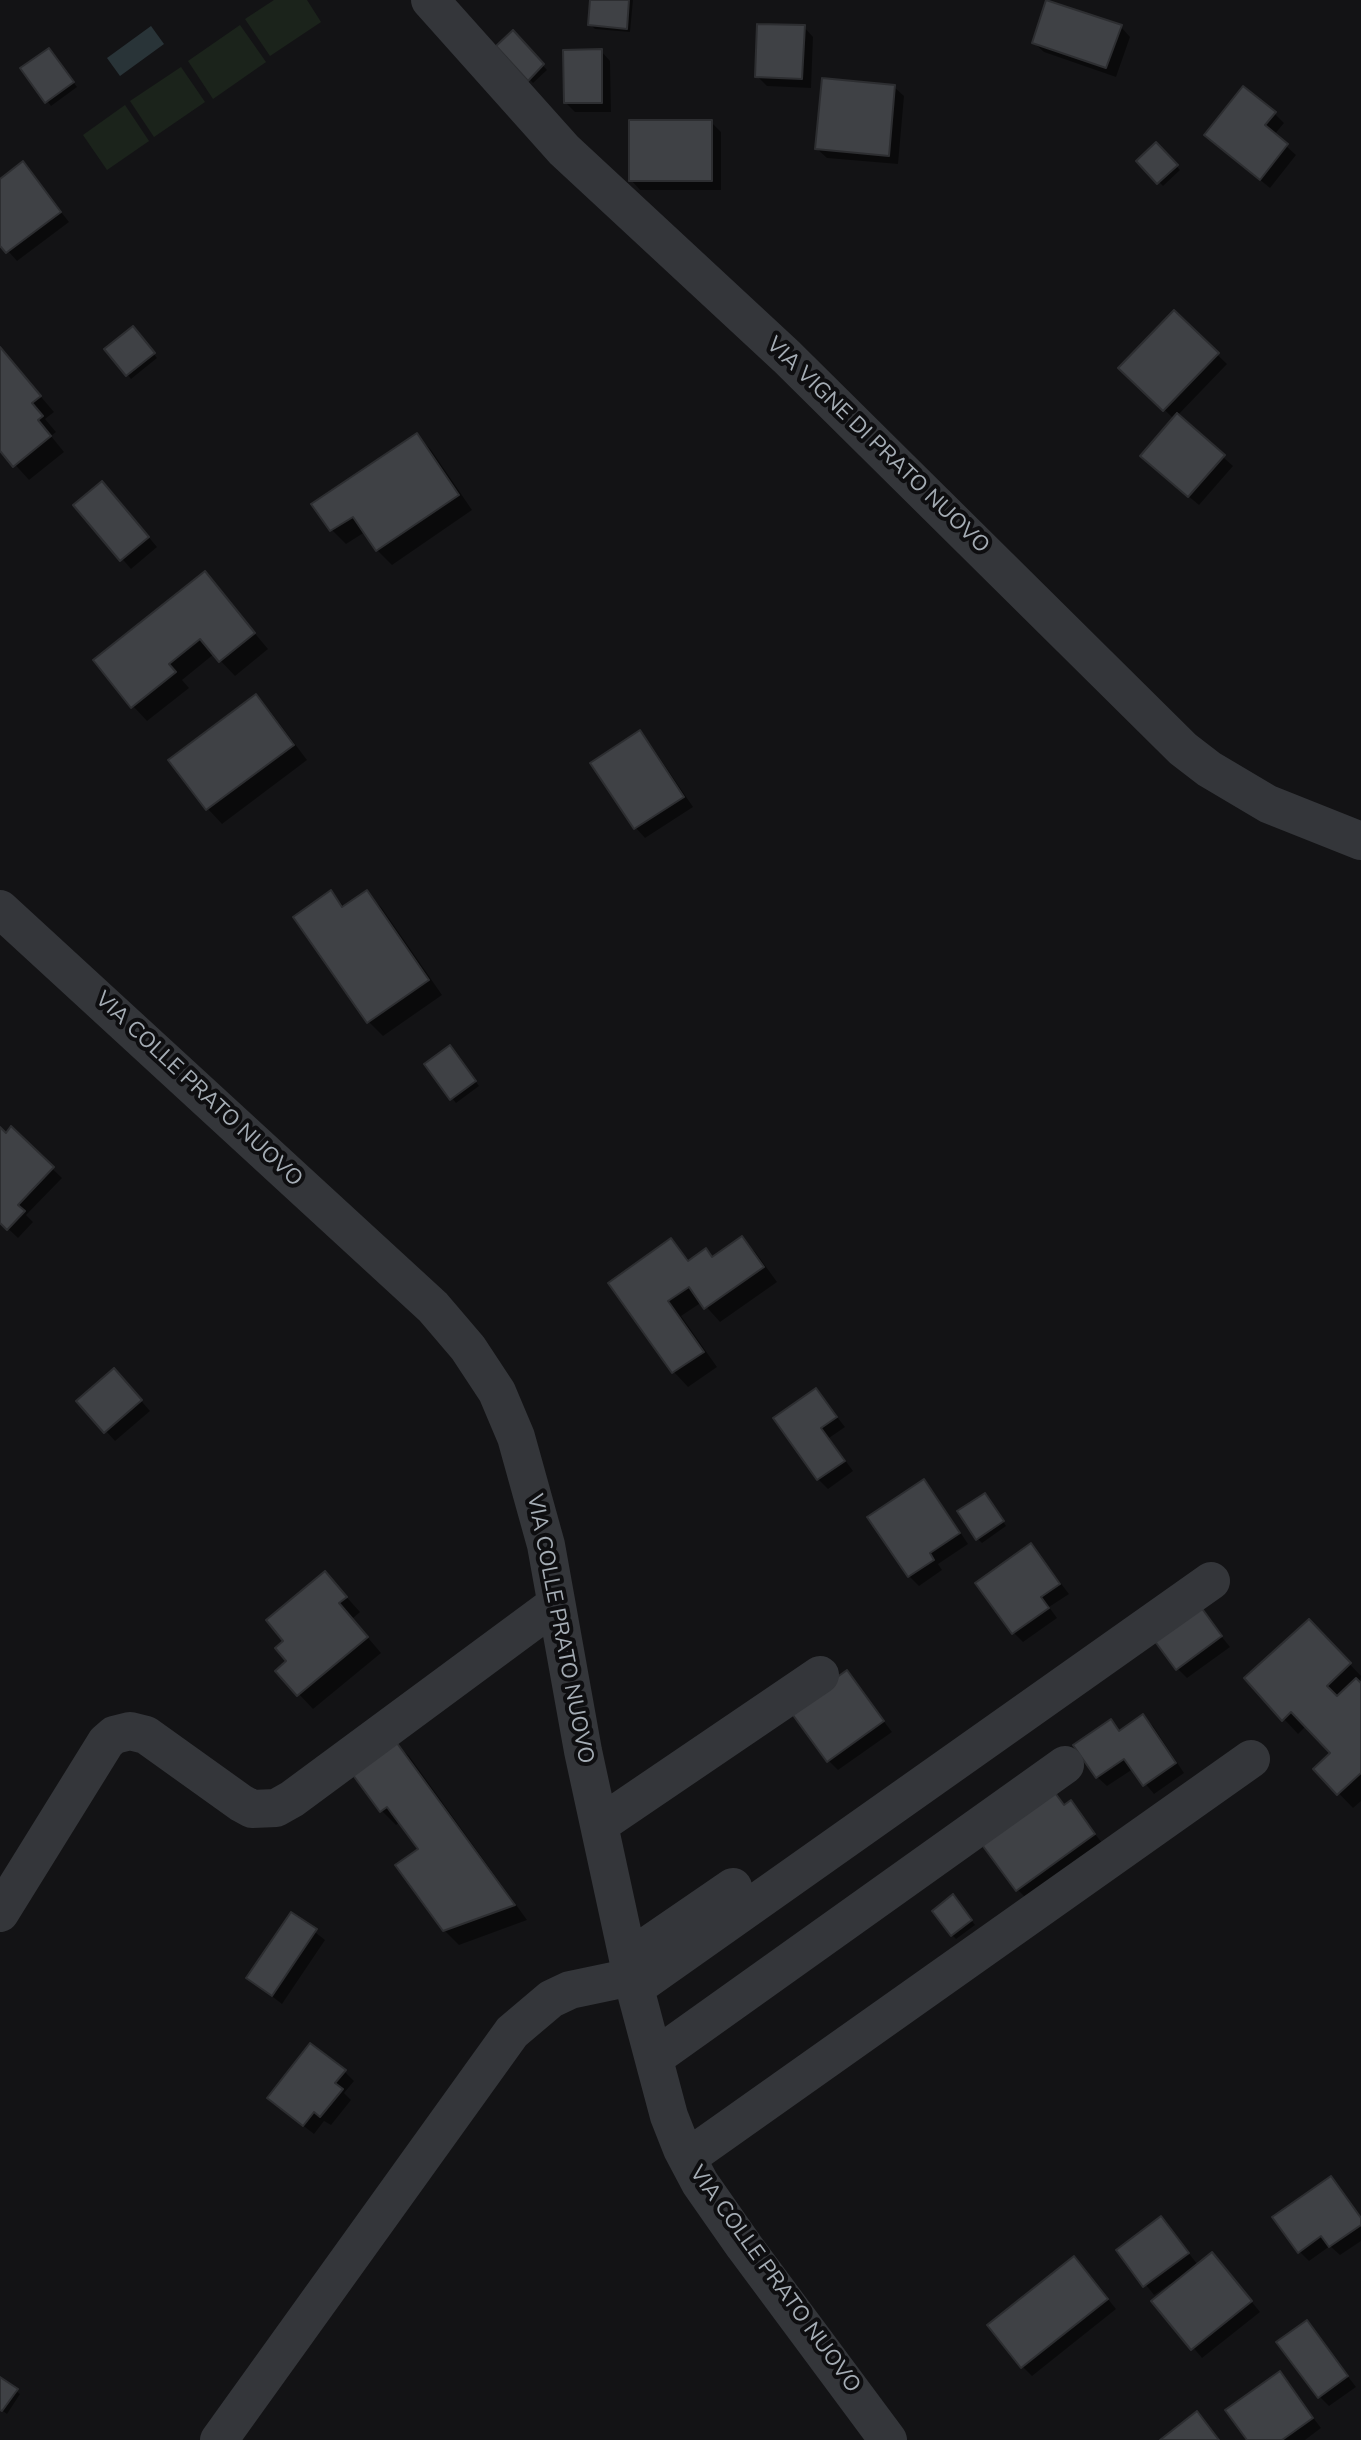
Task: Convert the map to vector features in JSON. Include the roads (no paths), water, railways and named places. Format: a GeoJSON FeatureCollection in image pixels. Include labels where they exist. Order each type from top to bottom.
{"type":"FeatureCollection","features":[{"type":"Feature","properties":{"kind":"street","name":"VIA VIGNE DI PRATO NUOVO"},"geometry":{"type":"LineString","coordinates":[[430,0],[564,150],[787,357],[1183,749],[1209,769],[1268,804],[1361,841]]}},
{"type":"Feature","properties":{"kind":"street","name":"VIA COLLE PRATO NUOVO"},"geometry":{"type":"LineString","coordinates":[[0,909],[433,1307],[468,1348],[497,1392],[516,1437],[546,1545],[599,1825],[632,1975],[669,2116],[700,2183],[888,2440]]}},
{"type":"Feature","properties":{"kind":"street"},"geometry":{"type":"LineString","coordinates":[[219,2440],[512,2032],[551,1999],[570,1990],[632,1975],[1211,1581]]}},
{"type":"Feature","properties":{"kind":"street"},"geometry":{"type":"LineString","coordinates":[[0,1913],[106,1742],[114,1735],[130,1731],[146,1735],[241,1803],[252,1809],[276,1808],[556,1604]]}},
{"type":"Feature","properties":{"kind":"street"},"geometry":{"type":"LineString","coordinates":[[599,1825],[820,1675]]}},
{"type":"Feature","properties":{"kind":"street"},"geometry":{"type":"LineString","coordinates":[[632,1975],[999,1703]]}},
{"type":"Feature","properties":{"kind":"street"},"geometry":{"type":"LineString","coordinates":[[687,2158],[1251,1759]]}},
{"type":"Feature","properties":{"kind":"street"},"geometry":{"type":"LineString","coordinates":[[654,2058],[1065,1765]]}}]}
